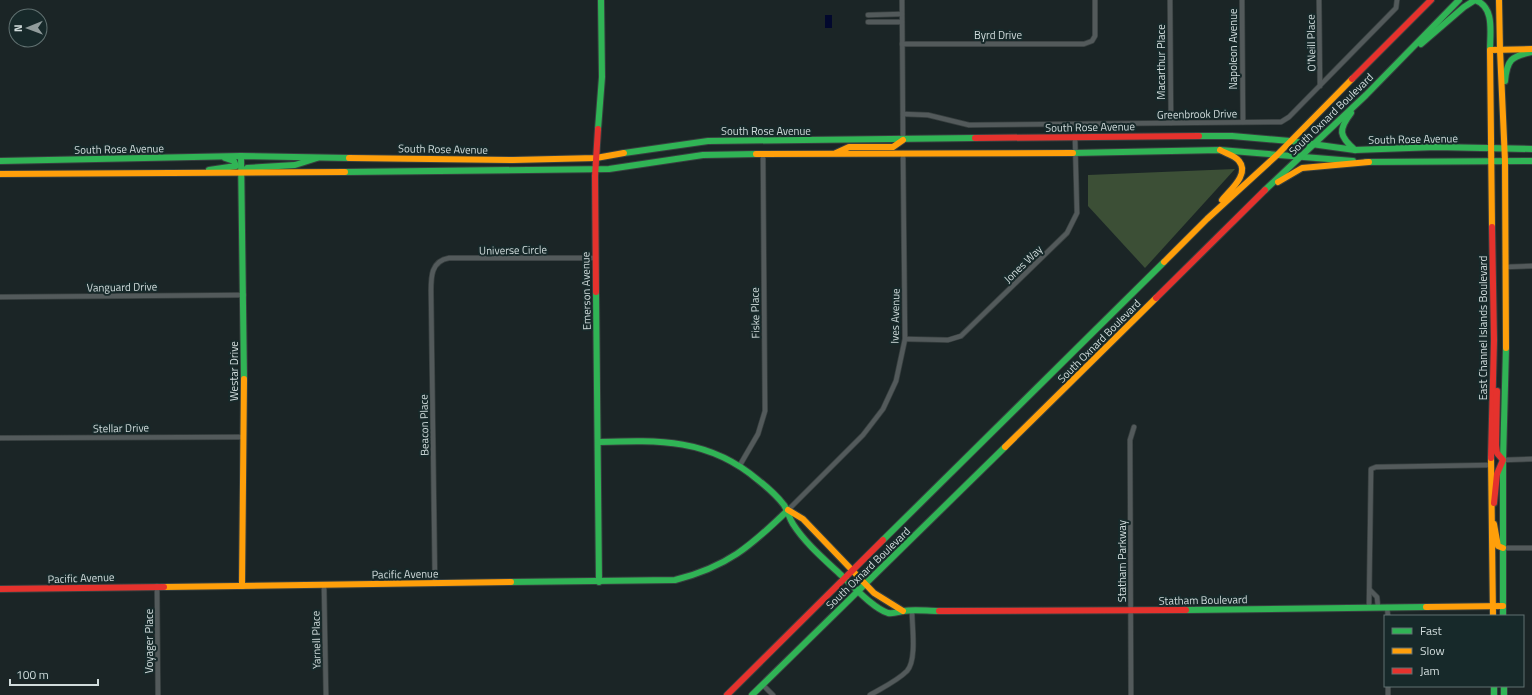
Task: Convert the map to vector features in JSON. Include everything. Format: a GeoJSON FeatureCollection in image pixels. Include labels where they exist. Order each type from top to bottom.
{"type":"FeatureCollection","features":[{"type":"Feature","properties":{"kind":"main road","name":"Emerson Avenue"},"geometry":{"type":"LineString","coordinates":[[599,582],[596,158],[602,77],[601,0]]}},
{"type":"Feature","properties":{"kind":"main road","name":"South Oxnard Boulevard"},"geometry":{"type":"LineString","coordinates":[[727,695],[844,577],[912,513],[1207,219],[1277,155],[1431,0]]}},
{"type":"Feature","properties":{"kind":"main road","name":"South Oxnard Boulevard"},"geometry":{"type":"LineString","coordinates":[[752,695],[1300,156],[1366,95],[1460,0]]}},
{"type":"Feature","properties":{"kind":"main road","name":"East Channel Islands Boulevard"},"geometry":{"type":"LineString","coordinates":[[1397,63],[1439,30],[1468,3],[1475,0],[1481,2],[1488,8],[1492,149],[1494,380],[1491,465],[1493,615]]}},
{"type":"Feature","properties":{"kind":"main road","name":"East Channel Islands Boulevard"},"geometry":{"type":"LineString","coordinates":[[1499,0],[1505,149],[1506,387],[1503,460],[1503,615]]}},
{"type":"Feature","properties":{"kind":"main road"},"geometry":{"type":"LineString","coordinates":[[1490,50],[1532,49]]}},
{"type":"Feature","properties":{"kind":"main road"},"geometry":{"type":"LineString","coordinates":[[1503,104],[1508,63],[1516,55],[1532,52]]}},
{"type":"Feature","properties":{"kind":"main road"},"geometry":{"type":"LineString","coordinates":[[1355,150],[1345,142],[1341,130],[1345,121],[1366,95]]}},
{"type":"Feature","properties":{"kind":"main road","name":"South Rose Avenue"},"geometry":{"type":"LineString","coordinates":[[0,161],[241,156],[322,156],[505,160],[596,158],[703,142],[1075,137],[1232,136],[1290,141],[1355,150],[1436,147],[1532,149]]}},
{"type":"Feature","properties":{"kind":"main road"},"geometry":{"type":"LineString","coordinates":[[833,154],[849,147],[893,147],[903,140]]}},
{"type":"Feature","properties":{"kind":"main road","name":"South Rose Avenue"},"geometry":{"type":"LineString","coordinates":[[0,174],[596,169],[636,166],[697,155],[1076,153],[1220,150],[1369,162],[1532,162]]}},
{"type":"Feature","properties":{"kind":"main road"},"geometry":{"type":"LineString","coordinates":[[1207,219],[1242,176],[1243,169],[1239,160],[1220,150]]}},
{"type":"Feature","properties":{"kind":"main road","name":"Westar Drive"},"geometry":{"type":"LineString","coordinates":[[241,156],[244,295],[242,586]]}},
{"type":"Feature","properties":{"kind":"main road"},"geometry":{"type":"LineString","coordinates":[[242,173],[247,168],[295,165],[322,156]]}},
{"type":"Feature","properties":{"kind":"main road"},"geometry":{"type":"LineString","coordinates":[[196,173],[236,166],[234,161],[222,157]]}},
{"type":"Feature","properties":{"kind":"main road"},"geometry":{"type":"LineString","coordinates":[[1266,190],[1302,168],[1369,162]]}},
{"type":"Feature","properties":{"kind":"main road"},"geometry":{"type":"LineString","coordinates":[[1494,380],[1498,405],[1496,445],[1497,453],[1503,460],[1497,469],[1496,493],[1492,513],[1498,546],[1503,548]]}},
{"type":"Feature","properties":{"kind":"main road","name":"Statham Boulevard"},"geometry":{"type":"LineString","coordinates":[[598,442],[675,442],[708,450],[740,465],[765,485],[788,510],[803,518],[880,597],[903,611]]}},
{"type":"Feature","properties":{"kind":"main road","name":"Statham Boulevard"},"geometry":{"type":"LineString","coordinates":[[788,510],[793,526],[844,577],[879,609],[890,613],[903,611],[1131,611],[1503,606]]}},
{"type":"Feature","properties":{"kind":"main road","name":"Pacific Avenue"},"geometry":{"type":"LineString","coordinates":[[0,589],[668,580],[704,572],[742,553],[788,510]]}},
{"type":"Feature","properties":{"kind":"street"},"geometry":{"type":"LineString","coordinates":[[902,0],[903,140]]}},
{"type":"Feature","properties":{"kind":"street","name":"Byrd Drive"},"geometry":{"type":"LineString","coordinates":[[902,44],[1080,44],[1093,39],[1096,32],[1095,0]]}},
{"type":"Feature","properties":{"kind":"street","name":"Macarthur Place"},"geometry":{"type":"LineString","coordinates":[[1170,0],[1171,123]]}},
{"type":"Feature","properties":{"kind":"street","name":"Napoleon Avenue"},"geometry":{"type":"LineString","coordinates":[[1242,0],[1242,122]]}},
{"type":"Feature","properties":{"kind":"street","name":"O'Neill Place"},"geometry":{"type":"LineString","coordinates":[[1319,0],[1320,86]]}},
{"type":"Feature","properties":{"kind":"street","name":"Greenbrook Drive"},"geometry":{"type":"LineString","coordinates":[[903,114],[928,115],[969,124],[1277,122],[1285,120],[1320,86],[1396,8],[1396,0]]}},
{"type":"Feature","properties":{"kind":"street"},"geometry":{"type":"LineString","coordinates":[[868,15],[902,14]]}},
{"type":"Feature","properties":{"kind":"street"},"geometry":{"type":"LineString","coordinates":[[868,22],[902,22]]}},
{"type":"Feature","properties":{"kind":"street","name":"Jones Way"},"geometry":{"type":"LineString","coordinates":[[905,339],[948,340],[961,336],[1067,233],[1077,213],[1075,137]]}},
{"type":"Feature","properties":{"kind":"street","name":"Ives Avenue"},"geometry":{"type":"LineString","coordinates":[[788,510],[874,422],[890,396],[896,382],[905,339],[903,153]]}},
{"type":"Feature","properties":{"kind":"street","name":"Fiske Place"},"geometry":{"type":"LineString","coordinates":[[740,465],[758,434],[765,411],[763,154]]}},
{"type":"Feature","properties":{"kind":"street","name":"Universe Circle"},"geometry":{"type":"LineString","coordinates":[[434,267],[441,260],[449,258],[596,258]]}},
{"type":"Feature","properties":{"kind":"street"},"geometry":{"type":"LineString","coordinates":[[1505,267],[1532,266]]}},
{"type":"Feature","properties":{"kind":"street","name":"Beacon Place"},"geometry":{"type":"LineString","coordinates":[[434,267],[431,278],[431,291],[435,584]]}},
{"type":"Feature","properties":{"kind":"street","name":"Vanguard Drive"},"geometry":{"type":"LineString","coordinates":[[0,297],[244,295]]}},
{"type":"Feature","properties":{"kind":"street","name":"Statham Parkway"},"geometry":{"type":"LineString","coordinates":[[1131,695],[1130,440],[1134,427]]}},
{"type":"Feature","properties":{"kind":"street","name":"Stellar Drive"},"geometry":{"type":"LineString","coordinates":[[0,438],[243,436]]}},
{"type":"Feature","properties":{"kind":"street"},"geometry":{"type":"LineString","coordinates":[[1503,460],[1532,459]]}},
{"type":"Feature","properties":{"kind":"street"},"geometry":{"type":"LineString","coordinates":[[1369,607],[1371,469],[1376,467],[1491,465]]}},
{"type":"Feature","properties":{"kind":"street"},"geometry":{"type":"LineString","coordinates":[[1503,548],[1532,548]]}},
{"type":"Feature","properties":{"kind":"street","name":"Yarnell Place"},"geometry":{"type":"LineString","coordinates":[[324,585],[326,695]]}},
{"type":"Feature","properties":{"kind":"street","name":"Voyager Place"},"geometry":{"type":"LineString","coordinates":[[157,586],[158,695]]}},
{"type":"Feature","properties":{"kind":"street"},"geometry":{"type":"LineString","coordinates":[[1370,590],[1377,596],[1378,607]]}},
{"type":"Feature","properties":{"kind":"street"},"geometry":{"type":"LineString","coordinates":[[1388,607],[1388,615]]}},
{"type":"Feature","properties":{"kind":"street"},"geometry":{"type":"LineString","coordinates":[[870,695],[897,679],[909,667],[913,651],[912,612]]}},
{"type":"Feature","properties":{"kind":"street"},"geometry":{"type":"LineString","coordinates":[[763,685],[773,695]]}},
{"type":"Feature","properties":{"kind":"green space"},"geometry":{"type":"Polygon","coordinates":[[[1235,169],[1145,268],[1088,206],[1088,175],[1235,169]]]}},
{"type":"Feature","properties":{"kind":"water"},"geometry":{"type":"Polygon","coordinates":[[[825,15],[832,15],[832,28],[825,28],[825,15]]]}},
{"type":"Feature","properties":{"kind":"traffic: fast"},"geometry":{"type":"LineString","coordinates":[[598,129],[602,77],[601,0]]}},
{"type":"Feature","properties":{"kind":"traffic: fast"},"geometry":{"type":"LineString","coordinates":[[1265,190],[1366,95],[1459,0]]}},
{"type":"Feature","properties":{"kind":"traffic: fast"},"geometry":{"type":"LineString","coordinates":[[1421,44],[1464,7],[1475,0],[1481,3],[1489,14],[1491,28],[1490,50]]}},
{"type":"Feature","properties":{"kind":"traffic: fast"},"geometry":{"type":"LineString","coordinates":[[1505,81],[1507,68],[1511,60],[1519,55],[1532,52]]}},
{"type":"Feature","properties":{"kind":"traffic: fast"},"geometry":{"type":"LineString","coordinates":[[1351,113],[1342,128],[1342,133],[1346,141],[1355,150]]}},
{"type":"Feature","properties":{"kind":"traffic: fast"},"geometry":{"type":"LineString","coordinates":[[1199,136],[1232,136],[1290,141],[1355,150],[1436,147],[1532,149]]}},
{"type":"Feature","properties":{"kind":"traffic: fast"},"geometry":{"type":"LineString","coordinates":[[624,153],[708,141],[975,138]]}},
{"type":"Feature","properties":{"kind":"traffic: fast"},"geometry":{"type":"LineString","coordinates":[[1073,153],[1220,150],[1353,161]]}},
{"type":"Feature","properties":{"kind":"traffic: fast"},"geometry":{"type":"LineString","coordinates":[[345,172],[609,169],[703,155],[756,154]]}},
{"type":"Feature","properties":{"kind":"traffic: fast"},"geometry":{"type":"LineString","coordinates":[[241,156],[244,379]]}},
{"type":"Feature","properties":{"kind":"traffic: fast"},"geometry":{"type":"LineString","coordinates":[[0,161],[241,156],[349,158]]}},
{"type":"Feature","properties":{"kind":"traffic: fast"},"geometry":{"type":"LineString","coordinates":[[209,170],[236,166],[234,161],[225,158]]}},
{"type":"Feature","properties":{"kind":"traffic: fast"},"geometry":{"type":"LineString","coordinates":[[242,173],[247,168],[295,165],[317,158]]}},
{"type":"Feature","properties":{"kind":"traffic: fast"},"geometry":{"type":"LineString","coordinates":[[1366,162],[1532,161]]}},
{"type":"Feature","properties":{"kind":"traffic: fast"},"geometry":{"type":"LineString","coordinates":[[883,540],[1164,262]]}},
{"type":"Feature","properties":{"kind":"traffic: fast"},"geometry":{"type":"LineString","coordinates":[[596,292],[599,582]]}},
{"type":"Feature","properties":{"kind":"traffic: fast"},"geometry":{"type":"LineString","coordinates":[[1503,615],[1503,460],[1506,348]]}},
{"type":"Feature","properties":{"kind":"traffic: fast"},"geometry":{"type":"LineString","coordinates":[[598,442],[641,441],[682,444],[721,456],[740,466],[772,492],[784,505],[793,524],[809,545],[870,602],[888,613],[912,610],[939,611]]}},
{"type":"Feature","properties":{"kind":"traffic: fast"},"geometry":{"type":"LineString","coordinates":[[752,695],[1005,447]]}},
{"type":"Feature","properties":{"kind":"traffic: fast"},"geometry":{"type":"LineString","coordinates":[[511,582],[675,580],[709,569],[737,554],[750,545],[788,510]]}},
{"type":"Feature","properties":{"kind":"traffic: fast"},"geometry":{"type":"LineString","coordinates":[[1186,610],[1426,607]]}},
{"type":"Feature","properties":{"kind":"traffic: fast"},"geometry":{"type":"LineString","coordinates":[[1494,687],[1494,695]]}},
{"type":"Feature","properties":{"kind":"traffic: fast"},"geometry":{"type":"LineString","coordinates":[[1504,687],[1504,695]]}},
{"type":"Feature","properties":{"kind":"traffic: slow"},"geometry":{"type":"LineString","coordinates":[[1499,0],[1500,50]]}},
{"type":"Feature","properties":{"kind":"traffic: slow"},"geometry":{"type":"LineString","coordinates":[[1492,227],[1490,50],[1532,49]]}},
{"type":"Feature","properties":{"kind":"traffic: slow"},"geometry":{"type":"LineString","coordinates":[[1500,50],[1505,161],[1506,348]]}},
{"type":"Feature","properties":{"kind":"traffic: slow"},"geometry":{"type":"LineString","coordinates":[[1164,262],[1207,219],[1277,155],[1352,79]]}},
{"type":"Feature","properties":{"kind":"traffic: slow"},"geometry":{"type":"LineString","coordinates":[[836,153],[849,147],[893,147],[903,140]]}},
{"type":"Feature","properties":{"kind":"traffic: slow"},"geometry":{"type":"LineString","coordinates":[[1220,150],[1238,159],[1242,166],[1241,176],[1238,182],[1222,200]]}},
{"type":"Feature","properties":{"kind":"traffic: slow"},"geometry":{"type":"LineString","coordinates":[[349,158],[513,160],[596,158],[624,153]]}},
{"type":"Feature","properties":{"kind":"traffic: slow"},"geometry":{"type":"LineString","coordinates":[[756,154],[1073,153]]}},
{"type":"Feature","properties":{"kind":"traffic: slow"},"geometry":{"type":"LineString","coordinates":[[1278,182],[1302,168],[1369,162]]}},
{"type":"Feature","properties":{"kind":"traffic: slow"},"geometry":{"type":"LineString","coordinates":[[0,174],[345,172]]}},
{"type":"Feature","properties":{"kind":"traffic: slow"},"geometry":{"type":"LineString","coordinates":[[1005,447],[1156,298]]}},
{"type":"Feature","properties":{"kind":"traffic: slow"},"geometry":{"type":"LineString","coordinates":[[242,586],[244,379]]}},
{"type":"Feature","properties":{"kind":"traffic: slow"},"geometry":{"type":"LineString","coordinates":[[1491,458],[1493,615]]}},
{"type":"Feature","properties":{"kind":"traffic: slow"},"geometry":{"type":"LineString","coordinates":[[788,510],[803,519],[874,593],[903,611]]}},
{"type":"Feature","properties":{"kind":"traffic: slow"},"geometry":{"type":"LineString","coordinates":[[1494,524],[1498,546],[1503,548]]}},
{"type":"Feature","properties":{"kind":"traffic: slow"},"geometry":{"type":"LineString","coordinates":[[164,587],[511,582]]}},
{"type":"Feature","properties":{"kind":"traffic: slow"},"geometry":{"type":"LineString","coordinates":[[1426,607],[1503,606]]}},
{"type":"Feature","properties":{"kind":"traffic: jam"},"geometry":{"type":"LineString","coordinates":[[1352,79],[1431,0]]}},
{"type":"Feature","properties":{"kind":"traffic: jam"},"geometry":{"type":"LineString","coordinates":[[596,292],[595,176],[598,129]]}},
{"type":"Feature","properties":{"kind":"traffic: jam"},"geometry":{"type":"LineString","coordinates":[[975,138],[1199,136]]}},
{"type":"Feature","properties":{"kind":"traffic: jam"},"geometry":{"type":"LineString","coordinates":[[1156,298],[1265,190]]}},
{"type":"Feature","properties":{"kind":"traffic: jam"},"geometry":{"type":"LineString","coordinates":[[1491,458],[1494,340],[1492,227]]}},
{"type":"Feature","properties":{"kind":"traffic: jam"},"geometry":{"type":"LineString","coordinates":[[1494,503],[1497,474],[1503,460],[1497,453],[1496,445],[1497,391]]}},
{"type":"Feature","properties":{"kind":"traffic: jam"},"geometry":{"type":"LineString","coordinates":[[727,695],[883,540]]}},
{"type":"Feature","properties":{"kind":"traffic: jam"},"geometry":{"type":"LineString","coordinates":[[0,589],[164,587]]}},
{"type":"Feature","properties":{"kind":"traffic: jam"},"geometry":{"type":"LineString","coordinates":[[939,611],[1186,610]]}}]}
